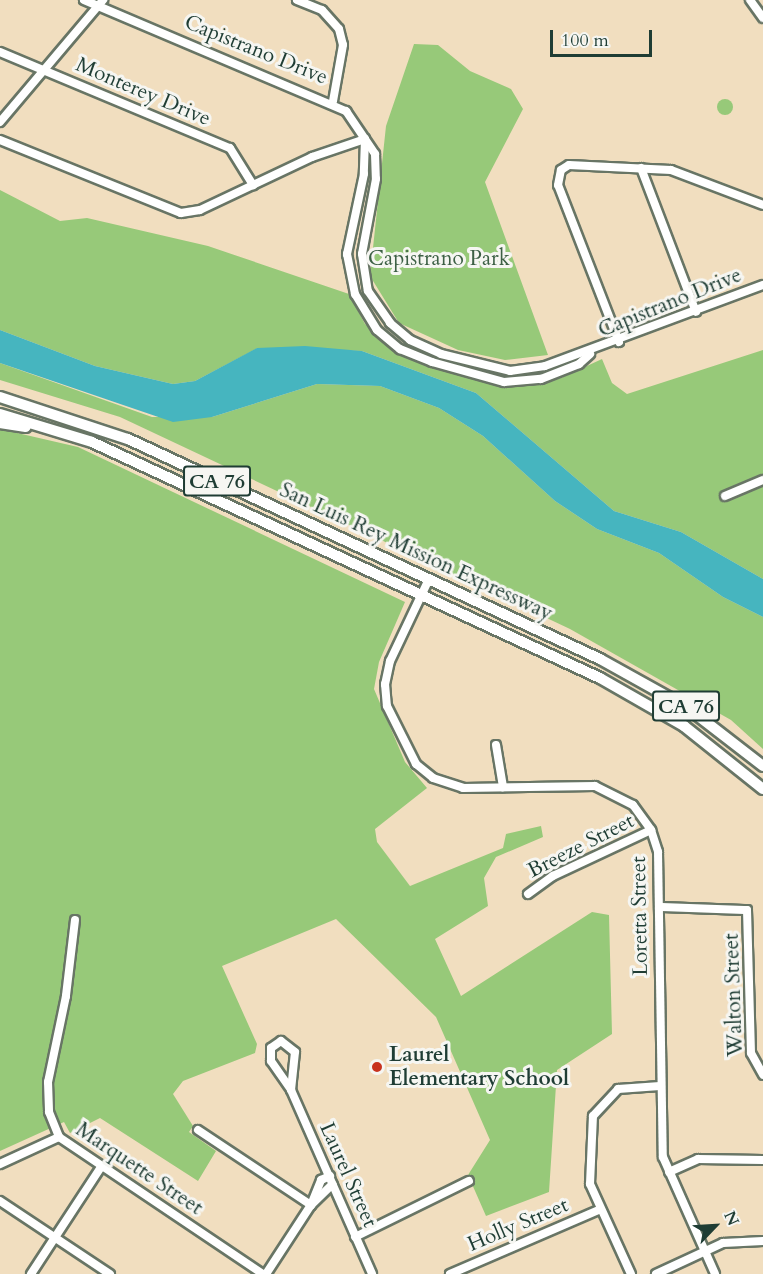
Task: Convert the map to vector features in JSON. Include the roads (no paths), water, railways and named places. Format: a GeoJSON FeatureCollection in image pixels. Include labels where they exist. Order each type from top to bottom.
{"type":"FeatureCollection","features":[{"type":"Feature","properties":{"kind":"highway","name":"San Luis Rey Mission Expressway"},"geometry":{"type":"LineString","coordinates":[[0,397],[100,426],[642,680],[711,724],[763,766]]}},
{"type":"Feature","properties":{"kind":"highway","name":"CA 76"},"geometry":{"type":"LineString","coordinates":[[0,414],[92,442]]}},
{"type":"Feature","properties":{"kind":"highway"},"geometry":{"type":"LineString","coordinates":[[0,423],[92,442]]}},
{"type":"Feature","properties":{"kind":"highway","name":"San Luis Rey Mission Expressway"},"geometry":{"type":"LineString","coordinates":[[92,442],[652,705],[763,789]]}},
{"type":"Feature","properties":{"kind":"street","name":"Capistrano Drive"},"geometry":{"type":"LineString","coordinates":[[84,0],[101,3],[333,101],[351,116],[365,139],[376,166],[363,238],[364,277],[390,324],[410,340],[441,354],[510,371],[590,354],[763,285]]}},
{"type":"Feature","properties":{"kind":"street"},"geometry":{"type":"LineString","coordinates":[[297,0],[322,10],[339,28],[343,45],[333,101]]}},
{"type":"Feature","properties":{"kind":"street"},"geometry":{"type":"LineString","coordinates":[[750,0],[763,18]]}},
{"type":"Feature","properties":{"kind":"street"},"geometry":{"type":"LineString","coordinates":[[0,122],[101,3]]}},
{"type":"Feature","properties":{"kind":"street","name":"Monterey Drive"},"geometry":{"type":"LineString","coordinates":[[0,52],[230,148],[253,185]]}},
{"type":"Feature","properties":{"kind":"street","name":"Capistrano Drive"},"geometry":{"type":"LineString","coordinates":[[365,139],[364,174],[347,254],[355,294],[377,330],[400,349],[432,362],[504,382],[542,379],[579,364],[590,354]]}},
{"type":"Feature","properties":{"kind":"street"},"geometry":{"type":"LineString","coordinates":[[0,140],[181,213],[200,210],[253,185],[365,139]]}},
{"type":"Feature","properties":{"kind":"street"},"geometry":{"type":"LineString","coordinates":[[619,342],[558,185],[558,174],[569,165],[641,168],[685,174],[763,205]]}},
{"type":"Feature","properties":{"kind":"street"},"geometry":{"type":"LineString","coordinates":[[641,168],[696,312]]}},
{"type":"Feature","properties":{"kind":"street"},"geometry":{"type":"LineString","coordinates":[[725,496],[763,480]]}},
{"type":"Feature","properties":{"kind":"street","name":"Loretta Street"},"geometry":{"type":"LineString","coordinates":[[429,579],[386,673],[393,721],[416,764],[433,778],[463,788],[595,786],[633,805],[651,830],[658,852],[660,1086],[669,1172],[715,1274]]}},
{"type":"Feature","properties":{"kind":"street"},"geometry":{"type":"LineString","coordinates":[[496,745],[503,787]]}},
{"type":"Feature","properties":{"kind":"street","name":"Breeze Street"},"geometry":{"type":"LineString","coordinates":[[528,894],[553,876],[651,830]]}},
{"type":"Feature","properties":{"kind":"street","name":"Walton Street"},"geometry":{"type":"LineString","coordinates":[[658,907],[747,910],[751,1053],[763,1076]]}},
{"type":"Feature","properties":{"kind":"street","name":"Marquette Street"},"geometry":{"type":"LineString","coordinates":[[75,920],[66,996],[48,1082],[49,1112],[59,1137],[264,1274]]}},
{"type":"Feature","properties":{"kind":"street","name":"Laurel Street"},"geometry":{"type":"LineString","coordinates":[[291,1090],[295,1052],[281,1041],[270,1056],[291,1090],[372,1274]]}},
{"type":"Feature","properties":{"kind":"street"},"geometry":{"type":"LineString","coordinates":[[631,1274],[601,1209],[587,1168],[597,1105],[618,1089],[660,1086]]}},
{"type":"Feature","properties":{"kind":"street"},"geometry":{"type":"LineString","coordinates":[[198,1130],[311,1205]]}},
{"type":"Feature","properties":{"kind":"street"},"geometry":{"type":"LineString","coordinates":[[0,1164],[59,1137]]}},
{"type":"Feature","properties":{"kind":"street"},"geometry":{"type":"LineString","coordinates":[[669,1172],[698,1159],[763,1161]]}},
{"type":"Feature","properties":{"kind":"street"},"geometry":{"type":"LineString","coordinates":[[31,1274],[101,1167]]}},
{"type":"Feature","properties":{"kind":"street"},"geometry":{"type":"LineString","coordinates":[[264,1274],[311,1205],[332,1180]]}},
{"type":"Feature","properties":{"kind":"street"},"geometry":{"type":"LineString","coordinates":[[355,1237],[469,1181]]}},
{"type":"Feature","properties":{"kind":"street"},"geometry":{"type":"LineString","coordinates":[[0,1201],[110,1274]]}},
{"type":"Feature","properties":{"kind":"street","name":"Holly Street"},"geometry":{"type":"LineString","coordinates":[[450,1274],[601,1209]]}},
{"type":"Feature","properties":{"kind":"street"},"geometry":{"type":"LineString","coordinates":[[656,1274],[734,1240],[763,1241]]}},
{"type":"Feature","properties":{"kind":"water"},"geometry":{"type":"Polygon","coordinates":[[[0,330],[95,366],[173,384],[195,381],[257,348],[305,346],[362,351],[476,393],[614,511],[681,532],[763,579],[763,617],[723,597],[659,553],[597,529],[555,501],[483,436],[439,408],[380,386],[317,384],[212,417],[173,422],[0,363],[0,330]]]}},
{"type":"Feature","properties":{"kind":"place","name":"Laurel Elementary School"},"geometry":{"type":"Point","coordinates":[377,1067]}},
{"type":"Feature","properties":{"kind":"park label","name":"Capistrano Park"},"geometry":{"type":"Point","coordinates":[439,259]}}]}
